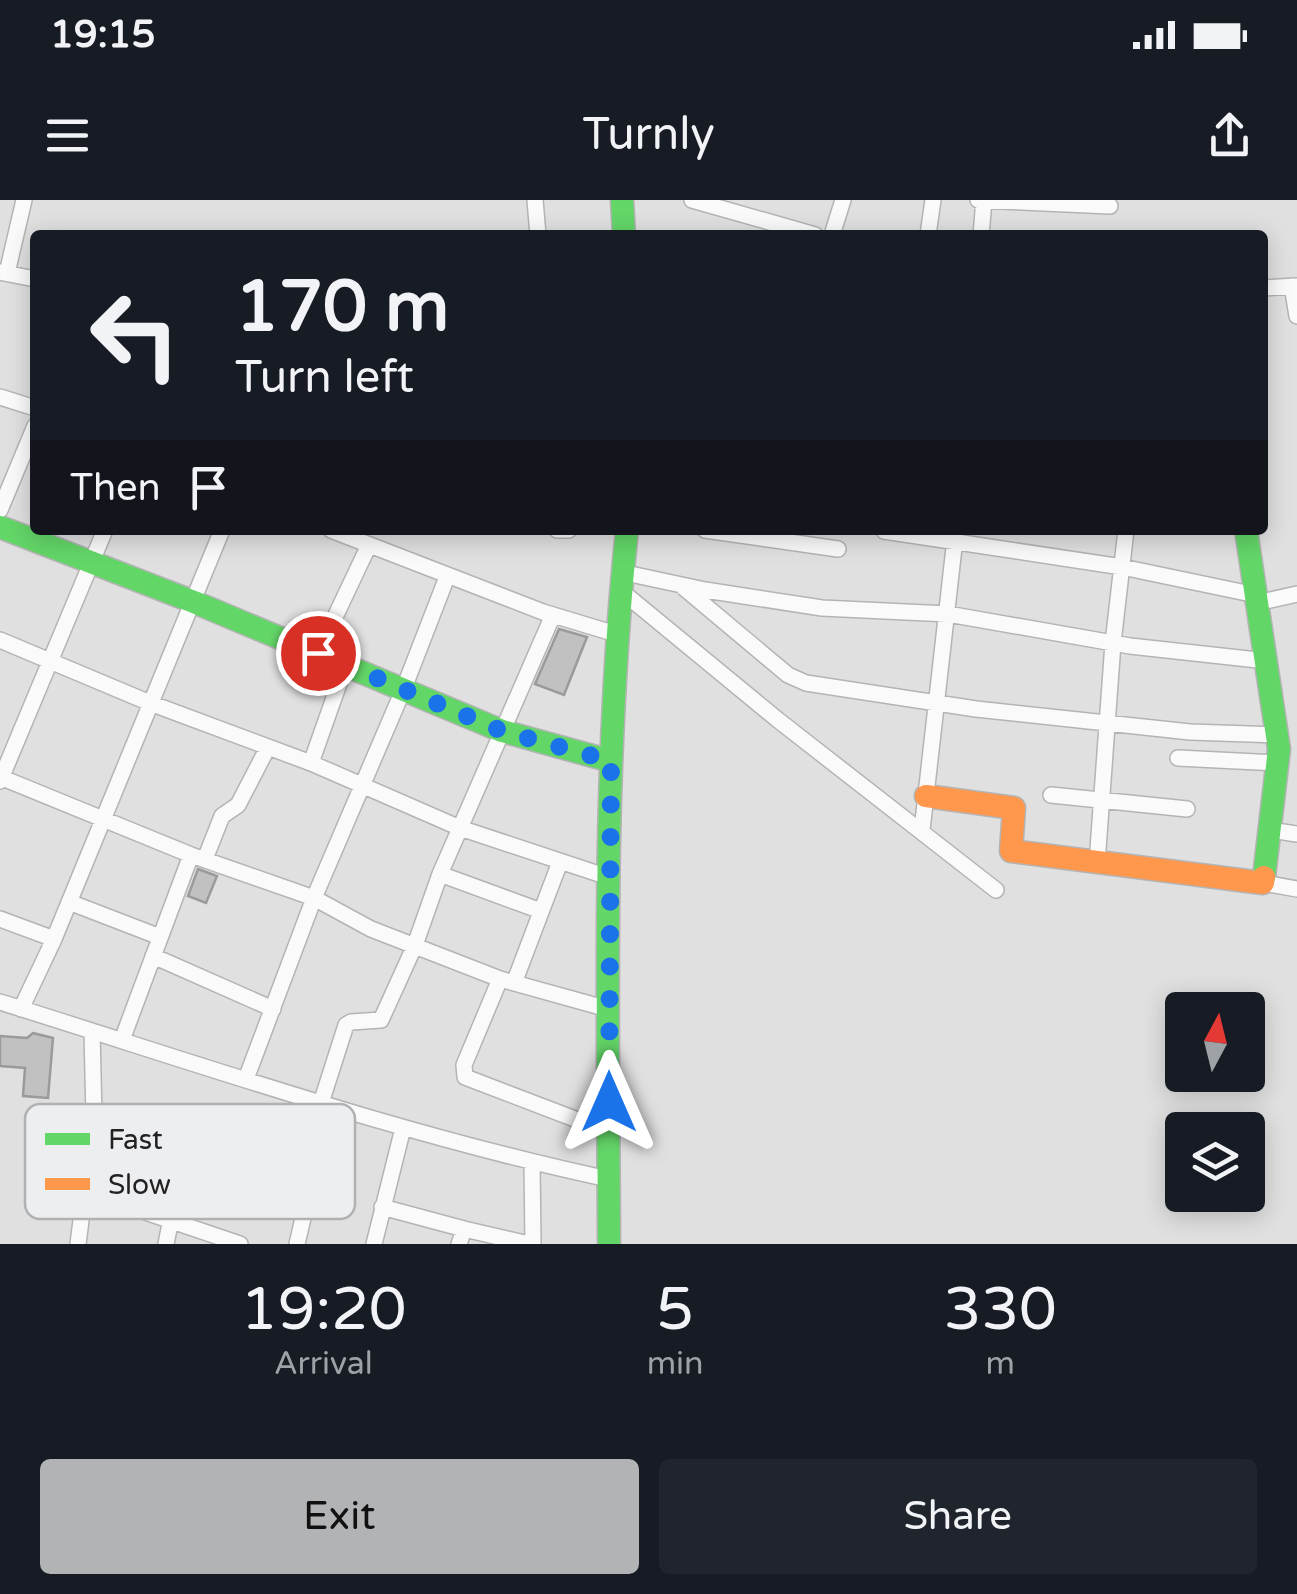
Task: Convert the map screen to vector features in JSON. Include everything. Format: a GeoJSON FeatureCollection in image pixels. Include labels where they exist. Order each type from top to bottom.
{"type":"FeatureCollection","features":[{"type":"Feature","properties":{"kind":"street"},"geometry":{"type":"LineString","coordinates":[[24,200],[4,272],[30,278]]}},
{"type":"Feature","properties":{"kind":"street"},"geometry":{"type":"LineString","coordinates":[[535,200],[538,230]]}},
{"type":"Feature","properties":{"kind":"street"},"geometry":{"type":"LineString","coordinates":[[622,200],[624,230]]}},
{"type":"Feature","properties":{"kind":"street"},"geometry":{"type":"LineString","coordinates":[[692,200],[797,230]]}},
{"type":"Feature","properties":{"kind":"street"},"geometry":{"type":"LineString","coordinates":[[834,230],[843,200]]}},
{"type":"Feature","properties":{"kind":"street"},"geometry":{"type":"LineString","coordinates":[[929,230],[932,200]]}},
{"type":"Feature","properties":{"kind":"street"},"geometry":{"type":"LineString","coordinates":[[981,230],[982,200],[1110,206]]}},
{"type":"Feature","properties":{"kind":"street"},"geometry":{"type":"LineString","coordinates":[[17,232],[30,234]]}},
{"type":"Feature","properties":{"kind":"street"},"geometry":{"type":"LineString","coordinates":[[1268,288],[1294,286],[1297,316]]}},
{"type":"Feature","properties":{"kind":"street"},"geometry":{"type":"LineString","coordinates":[[0,397],[30,406]]}},
{"type":"Feature","properties":{"kind":"street"},"geometry":{"type":"LineString","coordinates":[[0,510],[30,438]]}},
{"type":"Feature","properties":{"kind":"street"},"geometry":{"type":"LineString","coordinates":[[0,527],[194,602],[502,731],[611,761]]}},
{"type":"Feature","properties":{"kind":"street"},"geometry":{"type":"LineString","coordinates":[[103,535],[0,778],[198,857],[314,898],[371,929],[507,981],[608,1009]]}},
{"type":"Feature","properties":{"kind":"street"},"geometry":{"type":"LineString","coordinates":[[22,1009],[220,535]]}},
{"type":"Feature","properties":{"kind":"street"},"geometry":{"type":"LineString","coordinates":[[343,535],[552,615],[616,634]]}},
{"type":"Feature","properties":{"kind":"street"},"geometry":{"type":"LineString","coordinates":[[609,1244],[608,877],[616,634],[626,535]]}},
{"type":"Feature","properties":{"kind":"street"},"geometry":{"type":"LineString","coordinates":[[740,535],[838,549]]}},
{"type":"Feature","properties":{"kind":"street"},"geometry":{"type":"LineString","coordinates":[[1097,863],[1125,535]]}},
{"type":"Feature","properties":{"kind":"street"},"geometry":{"type":"LineString","coordinates":[[1247,535],[1278,735],[1264,884]]}},
{"type":"Feature","properties":{"kind":"street"},"geometry":{"type":"LineString","coordinates":[[922,830],[955,536],[1257,599],[1297,594]]}},
{"type":"Feature","properties":{"kind":"street"},"geometry":{"type":"LineString","coordinates":[[318,653],[368,545]]}},
{"type":"Feature","properties":{"kind":"street"},"geometry":{"type":"LineString","coordinates":[[246,1079],[314,898],[404,688],[446,576]]}},
{"type":"Feature","properties":{"kind":"street"},"geometry":{"type":"LineString","coordinates":[[620,581],[680,584],[822,608],[948,614],[1114,643],[1267,661]]}},
{"type":"Feature","properties":{"kind":"street"},"geometry":{"type":"LineString","coordinates":[[620,581],[778,720],[996,890]]}},
{"type":"Feature","properties":{"kind":"street"},"geometry":{"type":"LineString","coordinates":[[680,584],[788,675],[824,687],[1109,724],[1278,735]]}},
{"type":"Feature","properties":{"kind":"street"},"geometry":{"type":"LineString","coordinates":[[324,1104],[346,1026],[350,1022],[381,1020],[552,615]]}},
{"type":"Feature","properties":{"kind":"street"},"geometry":{"type":"LineString","coordinates":[[0,640],[150,703],[311,762],[460,828],[608,877]]}},
{"type":"Feature","properties":{"kind":"street"},"geometry":{"type":"LineString","coordinates":[[311,762],[346,664]]}},
{"type":"Feature","properties":{"kind":"street"},"geometry":{"type":"LineString","coordinates":[[122,1040],[160,938],[198,857],[222,816],[238,806],[268,746]]}},
{"type":"Feature","properties":{"kind":"street"},"geometry":{"type":"LineString","coordinates":[[1178,758],[1277,763]]}},
{"type":"Feature","properties":{"kind":"street"},"geometry":{"type":"LineString","coordinates":[[926,796],[1014,808],[1011,850],[1297,889]]}},
{"type":"Feature","properties":{"kind":"street"},"geometry":{"type":"LineString","coordinates":[[1051,796],[1187,809]]}},
{"type":"Feature","properties":{"kind":"street"},"geometry":{"type":"LineString","coordinates":[[1270,830],[1297,834]]}},
{"type":"Feature","properties":{"kind":"street"},"geometry":{"type":"LineString","coordinates":[[560,862],[541,911],[464,1065],[465,1078],[609,1132]]}},
{"type":"Feature","properties":{"kind":"street"},"geometry":{"type":"LineString","coordinates":[[440,874],[541,911]]}},
{"type":"Feature","properties":{"kind":"street"},"geometry":{"type":"LineString","coordinates":[[68,902],[160,938]]}},
{"type":"Feature","properties":{"kind":"street"},"geometry":{"type":"LineString","coordinates":[[0,919],[54,939]]}},
{"type":"Feature","properties":{"kind":"street"},"geometry":{"type":"LineString","coordinates":[[153,956],[272,1009]]}},
{"type":"Feature","properties":{"kind":"street"},"geometry":{"type":"LineString","coordinates":[[0,1002],[321,1104]]}},
{"type":"Feature","properties":{"kind":"street"},"geometry":{"type":"LineString","coordinates":[[92,1031],[94,1104]]}},
{"type":"Feature","properties":{"kind":"street"},"geometry":{"type":"LineString","coordinates":[[355,1114],[532,1163],[608,1179]]}},
{"type":"Feature","properties":{"kind":"street"},"geometry":{"type":"LineString","coordinates":[[374,1244],[403,1128]]}},
{"type":"Feature","properties":{"kind":"street"},"geometry":{"type":"LineString","coordinates":[[382,1207],[461,1236],[531,1244],[532,1163]]}},
{"type":"Feature","properties":{"kind":"street"},"geometry":{"type":"LineString","coordinates":[[78,1244],[80,1219]]}},
{"type":"Feature","properties":{"kind":"street"},"geometry":{"type":"LineString","coordinates":[[162,1219],[240,1244]]}},
{"type":"Feature","properties":{"kind":"street"},"geometry":{"type":"LineString","coordinates":[[166,1244],[171,1219]]}},
{"type":"Feature","properties":{"kind":"street"},"geometry":{"type":"LineString","coordinates":[[297,1244],[302,1219]]}},
{"type":"Feature","properties":{"kind":"building"},"geometry":{"type":"Polygon","coordinates":[[[559,629],[587,637],[564,695],[535,684],[559,629]]]}},
{"type":"Feature","properties":{"kind":"building"},"geometry":{"type":"Polygon","coordinates":[[[198,869],[217,876],[206,903],[188,896],[198,869]]]}},
{"type":"Feature","properties":{"kind":"building"},"geometry":{"type":"Polygon","coordinates":[[[33,1033],[53,1038],[48,1098],[23,1096],[25,1068],[0,1066],[0,1036],[27,1038],[33,1033]]]}},
{"type":"Feature","properties":{"kind":"traffic: fast"},"geometry":{"type":"LineString","coordinates":[[622,200],[624,230]]}},
{"type":"Feature","properties":{"kind":"traffic: fast"},"geometry":{"type":"LineString","coordinates":[[0,527],[194,602],[502,731],[611,761]]}},
{"type":"Feature","properties":{"kind":"traffic: fast"},"geometry":{"type":"LineString","coordinates":[[609,1244],[610,797],[627,535]]}},
{"type":"Feature","properties":{"kind":"traffic: fast"},"geometry":{"type":"LineString","coordinates":[[1247,535],[1279,749],[1264,877]]}},
{"type":"Feature","properties":{"kind":"traffic: slow"},"geometry":{"type":"LineString","coordinates":[[926,796],[1014,808],[1011,851],[1263,883],[1264,877]]}},
{"type":"Feature","properties":{"kind":"route"},"geometry":{"type":"LineString","coordinates":[[318,653],[502,731],[611,761],[609,1102]]}}]}
